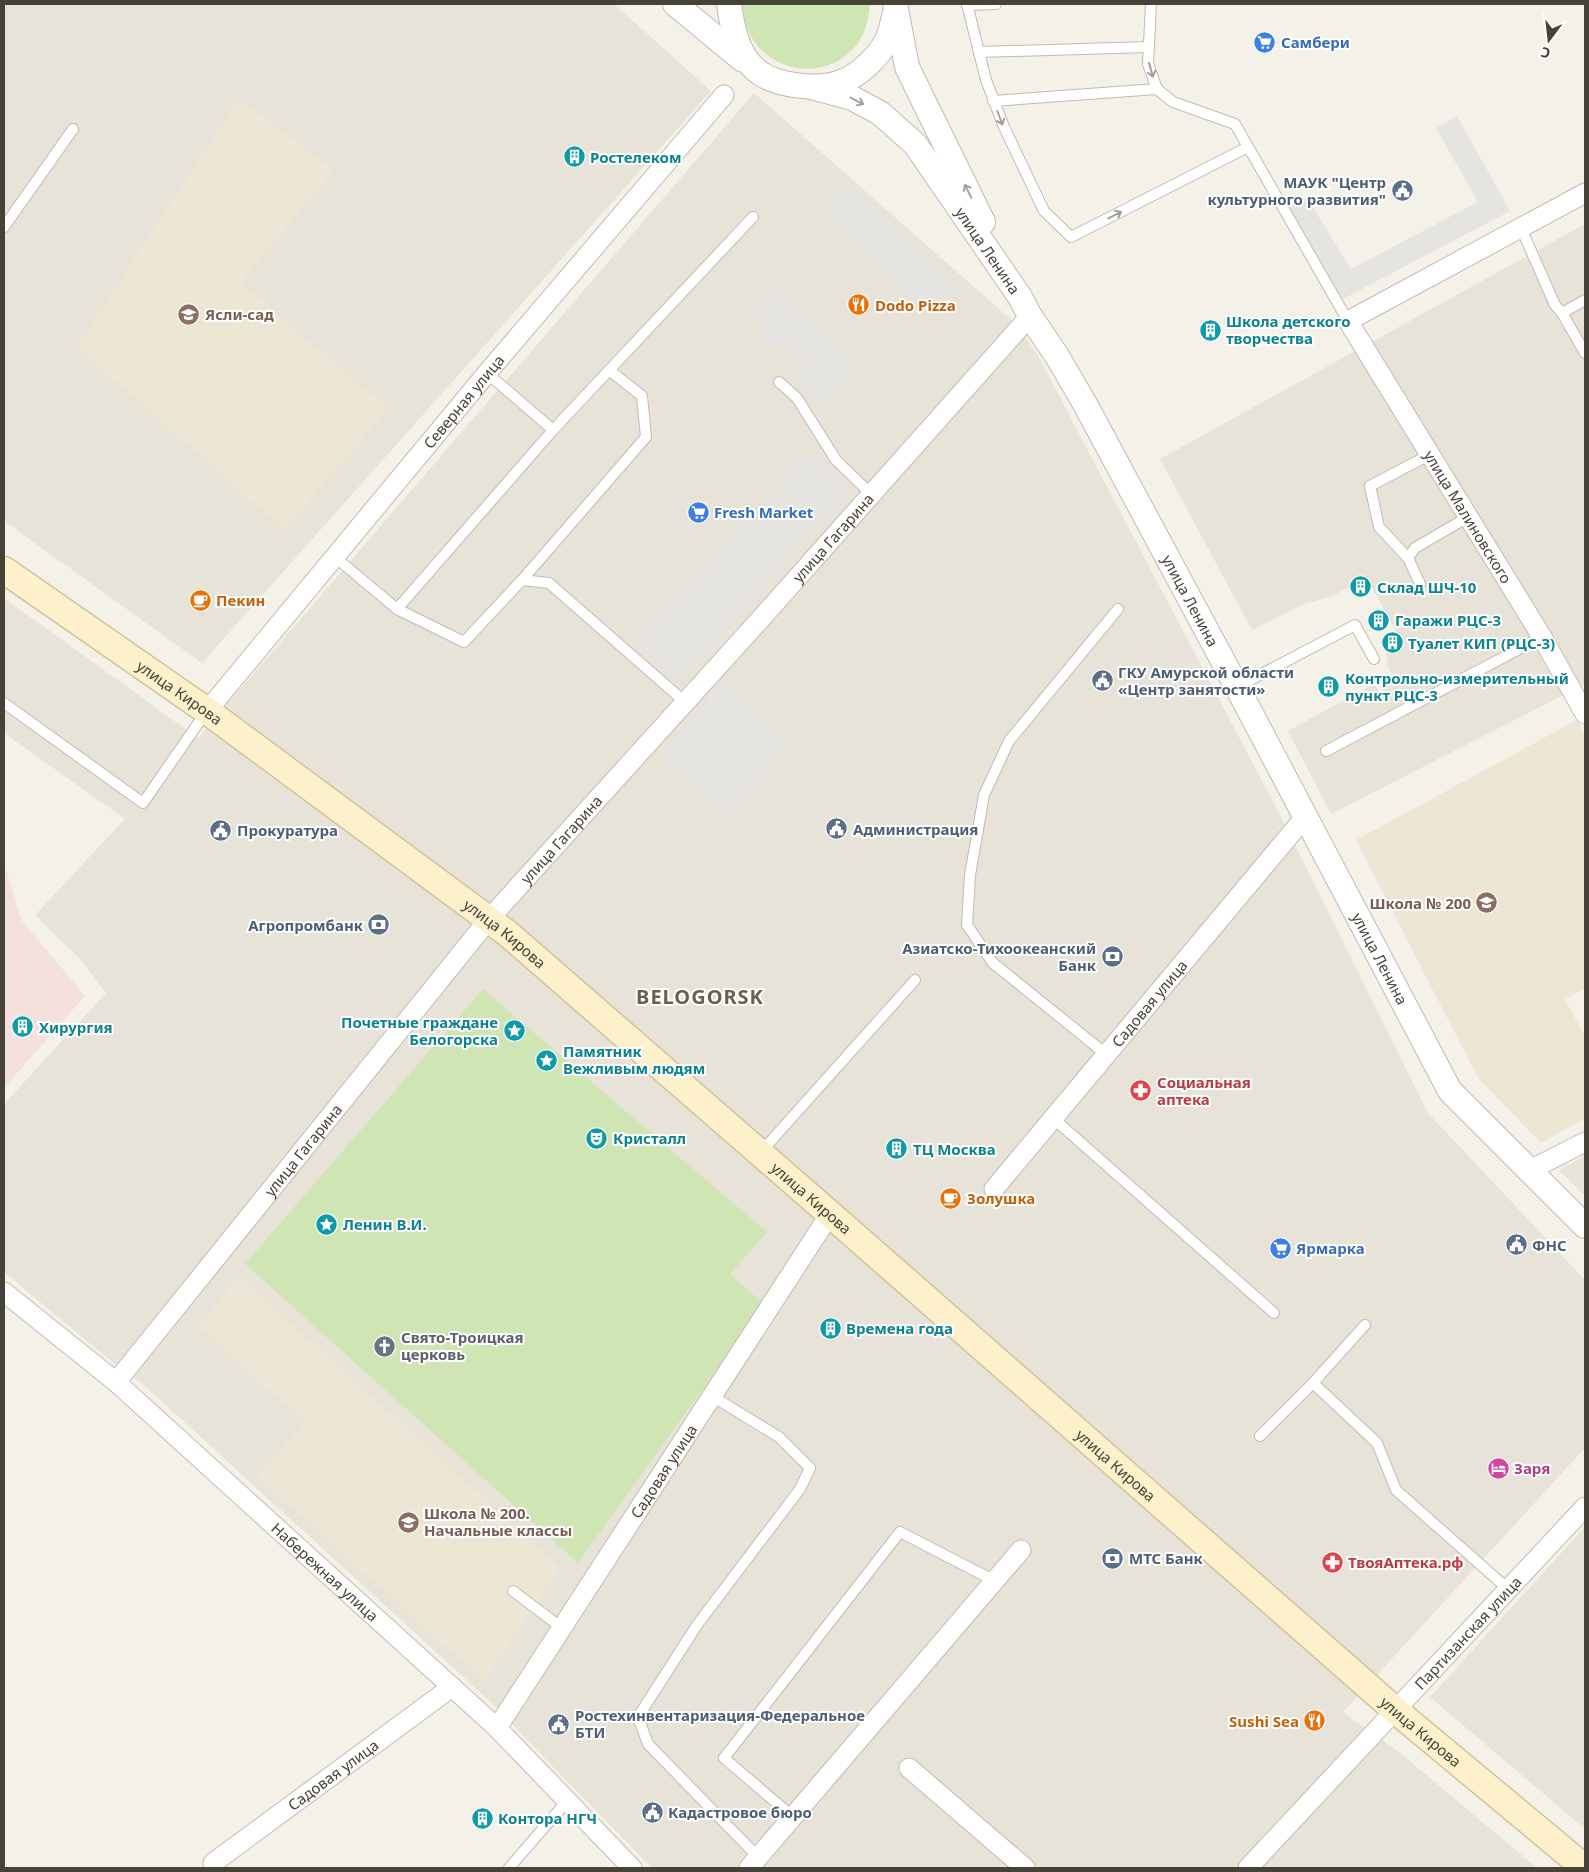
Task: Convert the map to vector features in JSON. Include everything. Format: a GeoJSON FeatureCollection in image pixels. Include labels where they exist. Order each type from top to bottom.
{"type":"FeatureCollection","features":[{"type":"Feature","properties":{"kind":"main road","name":"улица Кирова"},"geometry":{"type":"LineString","coordinates":[[4,570],[207,711],[489,919],[830,1214],[1395,1710],[1585,1868]]}},
{"type":"Feature","properties":{"kind":"street"},"geometry":{"type":"LineString","coordinates":[[675,4],[756,70],[786,83],[811,87],[844,81],[866,66],[886,42],[895,7]]}},
{"type":"Feature","properties":{"kind":"street"},"geometry":{"type":"LineString","coordinates":[[729,4],[732,29],[746,60],[756,70]]}},
{"type":"Feature","properties":{"kind":"street"},"geometry":{"type":"LineString","coordinates":[[895,7],[907,67],[1025,307]]}},
{"type":"Feature","properties":{"kind":"street","name":"улица Ленина"},"geometry":{"type":"LineString","coordinates":[[811,87],[852,98],[880,113],[915,144],[1025,307],[1085,404],[1450,1091],[1585,1226]]}},
{"type":"Feature","properties":{"kind":"street","name":"Северная улица"},"geometry":{"type":"LineString","coordinates":[[207,711],[487,373],[724,95]]}},
{"type":"Feature","properties":{"kind":"street"},"geometry":{"type":"LineString","coordinates":[[1348,321],[1585,193]]}},
{"type":"Feature","properties":{"kind":"street","name":"улица Гагарина"},"geometry":{"type":"LineString","coordinates":[[116,1382],[489,919],[871,494],[1025,307]]}},
{"type":"Feature","properties":{"kind":"street","name":"улица Малиновского"},"geometry":{"type":"LineString","coordinates":[[1348,321],[1431,454],[1584,708]]}},
{"type":"Feature","properties":{"kind":"street","name":"Садовая улица"},"geometry":{"type":"LineString","coordinates":[[994,1189],[1305,817]]}},
{"type":"Feature","properties":{"kind":"street"},"geometry":{"type":"LineString","coordinates":[[1530,1170],[1585,1142]]}},
{"type":"Feature","properties":{"kind":"street","name":"Садовая улица"},"geometry":{"type":"LineString","coordinates":[[497,1728],[830,1214]]}},
{"type":"Feature","properties":{"kind":"street","name":"Набережная улица"},"geometry":{"type":"LineString","coordinates":[[4,1292],[116,1382],[452,1686],[497,1728],[632,1868]]}},
{"type":"Feature","properties":{"kind":"street","name":"Партизанская улица"},"geometry":{"type":"LineString","coordinates":[[1248,1868],[1585,1507]]}},
{"type":"Feature","properties":{"kind":"street"},"geometry":{"type":"LineString","coordinates":[[754,1863],[1021,1550]]}},
{"type":"Feature","properties":{"kind":"street","name":"Садовая улица"},"geometry":{"type":"LineString","coordinates":[[213,1863],[452,1686]]}},
{"type":"Feature","properties":{"kind":"street"},"geometry":{"type":"LineString","coordinates":[[909,1768],[1025,1868]]}},
{"type":"Feature","properties":{"kind":"lane"},"geometry":{"type":"LineString","coordinates":[[996,4],[967,4],[986,80],[1004,127],[1044,211],[1071,237],[1248,148]]}},
{"type":"Feature","properties":{"kind":"lane"},"geometry":{"type":"LineString","coordinates":[[1150,4],[1148,64],[1157,89],[1173,102],[1235,124],[1348,321]]}},
{"type":"Feature","properties":{"kind":"lane"},"geometry":{"type":"LineString","coordinates":[[979,52],[1149,48]]}},
{"type":"Feature","properties":{"kind":"lane"},"geometry":{"type":"LineString","coordinates":[[993,101],[1157,89]]}},
{"type":"Feature","properties":{"kind":"lane"},"geometry":{"type":"LineString","coordinates":[[4,227],[73,129]]}},
{"type":"Feature","properties":{"kind":"lane"},"geometry":{"type":"LineString","coordinates":[[397,609],[553,430],[754,217]]}},
{"type":"Feature","properties":{"kind":"lane"},"geometry":{"type":"LineString","coordinates":[[1521,228],[1555,305],[1562,313],[1585,353]]}},
{"type":"Feature","properties":{"kind":"lane"},"geometry":{"type":"LineString","coordinates":[[1562,313],[1585,300]]}},
{"type":"Feature","properties":{"kind":"lane"},"geometry":{"type":"LineString","coordinates":[[335,557],[397,609],[464,642],[522,580],[646,437],[642,396],[608,370]]}},
{"type":"Feature","properties":{"kind":"lane"},"geometry":{"type":"LineString","coordinates":[[487,373],[553,430]]}},
{"type":"Feature","properties":{"kind":"lane"},"geometry":{"type":"LineString","coordinates":[[778,382],[797,398],[836,460],[871,494]]}},
{"type":"Feature","properties":{"kind":"lane"},"geometry":{"type":"LineString","coordinates":[[1420,584],[1408,558],[1379,527],[1370,486],[1431,454]]}},
{"type":"Feature","properties":{"kind":"lane"},"geometry":{"type":"LineString","coordinates":[[1408,558],[1415,548],[1468,517]]}},
{"type":"Feature","properties":{"kind":"lane"},"geometry":{"type":"LineString","coordinates":[[522,580],[549,583],[684,702]]}},
{"type":"Feature","properties":{"kind":"lane"},"geometry":{"type":"LineString","coordinates":[[1107,1055],[993,962],[967,925],[970,875],[984,795],[1009,741],[1118,609]]}},
{"type":"Feature","properties":{"kind":"lane"},"geometry":{"type":"LineString","coordinates":[[1237,687],[1355,625],[1374,659]]}},
{"type":"Feature","properties":{"kind":"lane"},"geometry":{"type":"LineString","coordinates":[[1326,751],[1542,637]]}},
{"type":"Feature","properties":{"kind":"lane"},"geometry":{"type":"LineString","coordinates":[[4,704],[143,803],[207,711]]}},
{"type":"Feature","properties":{"kind":"lane"},"geometry":{"type":"LineString","coordinates":[[760,1153],[915,980]]}},
{"type":"Feature","properties":{"kind":"lane"},"geometry":{"type":"LineString","coordinates":[[1054,1119],[1274,1313]]}},
{"type":"Feature","properties":{"kind":"lane"},"geometry":{"type":"LineString","coordinates":[[1260,1436],[1313,1383],[1365,1325]]}},
{"type":"Feature","properties":{"kind":"lane"},"geometry":{"type":"LineString","coordinates":[[1313,1383],[1377,1443],[1396,1490],[1508,1589]]}},
{"type":"Feature","properties":{"kind":"lane"},"geometry":{"type":"LineString","coordinates":[[712,1396],[779,1437],[810,1468],[800,1489],[697,1625],[638,1717],[648,1744],[754,1863]]}},
{"type":"Feature","properties":{"kind":"lane"},"geometry":{"type":"LineString","coordinates":[[793,1817],[724,1758],[900,1532],[995,1581]]}},
{"type":"Feature","properties":{"kind":"lane"},"geometry":{"type":"LineString","coordinates":[[513,1591],[562,1628]]}},
{"type":"Feature","properties":{"kind":"lane"},"geometry":{"type":"LineString","coordinates":[[509,1868],[567,1801]]}},
{"type":"Feature","properties":{"kind":"shaded area"},"geometry":{"type":"Polygon","coordinates":[[[4,4],[614,4],[711,91],[202,663],[4,521],[4,4]]]}},
{"type":"Feature","properties":{"kind":"shaded area"},"geometry":{"type":"Polygon","coordinates":[[[754,93],[1015,323],[1037,354],[1279,813],[1428,1113],[1585,1280],[1585,1448],[1343,1712],[1399,1752],[1537,1868],[652,1868],[494,1705],[146,1387],[111,1361],[4,1272],[4,1104],[106,993],[82,961],[35,915],[125,819],[4,733],[4,598],[198,738],[754,93]]]}},
{"type":"Feature","properties":{"kind":"shaded area","name":"Ясли-сад"},"geometry":{"type":"Polygon","coordinates":[[[239,99],[334,170],[240,282],[388,409],[284,529],[77,347],[239,99]]]}},
{"type":"Feature","properties":{"kind":"shaded area"},"geometry":{"type":"Polygon","coordinates":[[[1457,116],[1510,211],[1341,300],[1285,209],[1307,198],[1351,269],[1478,202],[1436,128],[1457,116]]]}},
{"type":"Feature","properties":{"kind":"shaded area"},"geometry":{"type":"Polygon","coordinates":[[[847,181],[957,288],[930,316],[820,211],[847,181]]]}},
{"type":"Feature","properties":{"kind":"shaded area"},"geometry":{"type":"Polygon","coordinates":[[[1585,224],[1585,684],[1331,814],[1288,731],[1374,684],[1379,692],[1396,683],[1389,669],[1386,654],[1403,644],[1367,578],[1330,597],[1306,603],[1252,630],[1160,459],[1585,224]]]}},
{"type":"Feature","properties":{"kind":"shaded area"},"geometry":{"type":"Polygon","coordinates":[[[774,288],[860,367],[827,405],[797,377],[809,365],[789,341],[775,349],[751,312],[774,288]]]}},
{"type":"Feature","properties":{"kind":"shaded area"},"geometry":{"type":"Polygon","coordinates":[[[809,451],[850,488],[678,680],[637,643],[809,451]]]}},
{"type":"Feature","properties":{"kind":"shaded area"},"geometry":{"type":"Polygon","coordinates":[[[724,682],[792,742],[726,816],[659,757],[724,682]]]}},
{"type":"Feature","properties":{"kind":"shaded area","name":"Школа № 200"},"geometry":{"type":"Polygon","coordinates":[[[1577,720],[1585,735],[1585,989],[1565,999],[1585,1037],[1585,1118],[1541,1143],[1478,1078],[1356,840],[1577,720]]]}},
{"type":"Feature","properties":{"kind":"shaded area"},"geometry":{"type":"Polygon","coordinates":[[[4,863],[22,921],[85,996],[4,1088],[4,863]]]}},
{"type":"Feature","properties":{"kind":"shaded area"},"geometry":{"type":"Polygon","coordinates":[[[1585,1156],[1585,1197],[1559,1170],[1585,1156]]]}},
{"type":"Feature","properties":{"kind":"shaded area","name":"Школа № 200. Начальные классы"},"geometry":{"type":"Polygon","coordinates":[[[239,1277],[560,1567],[484,1681],[256,1476],[305,1422],[198,1326],[239,1277]]]}},
{"type":"Feature","properties":{"kind":"shaded area"},"geometry":{"type":"Polygon","coordinates":[[[1585,1527],[1585,1829],[1430,1697],[1585,1527]]]}},
{"type":"Feature","properties":{"kind":"green space"},"geometry":{"type":"Polygon","coordinates":[[[742,4],[870,4],[870,6],[864,32],[856,46],[839,60],[821,67],[802,69],[784,65],[768,56],[755,42],[746,25],[742,4]]]}},
{"type":"Feature","properties":{"kind":"green space"},"geometry":{"type":"Polygon","coordinates":[[[483,989],[767,1232],[730,1274],[764,1304],[578,1563],[245,1264],[483,989]]]}},
{"type":"Feature","properties":{"kind":"place","name":"Самбери"},"geometry":{"type":"Point","coordinates":[1265,42]}},
{"type":"Feature","properties":{"kind":"place","name":"Ростелеком"},"geometry":{"type":"Point","coordinates":[574,157]}},
{"type":"Feature","properties":{"kind":"place","name":"МАУК \"Центр культурного развития\""},"geometry":{"type":"Point","coordinates":[1402,191]}},
{"type":"Feature","properties":{"kind":"place","name":"Dodo Pizza"},"geometry":{"type":"Point","coordinates":[859,305]}},
{"type":"Feature","properties":{"kind":"place","name":"Ясли-сад"},"geometry":{"type":"Point","coordinates":[189,314]}},
{"type":"Feature","properties":{"kind":"place","name":"Школа детского творчества"},"geometry":{"type":"Point","coordinates":[1210,330]}},
{"type":"Feature","properties":{"kind":"place","name":"Fresh Market"},"geometry":{"type":"Point","coordinates":[698,512]}},
{"type":"Feature","properties":{"kind":"place","name":"Склад ШЧ-10"},"geometry":{"type":"Point","coordinates":[1361,587]}},
{"type":"Feature","properties":{"kind":"place","name":"Пекин"},"geometry":{"type":"Point","coordinates":[200,600]}},
{"type":"Feature","properties":{"kind":"place","name":"Гаражи РЦС-3"},"geometry":{"type":"Point","coordinates":[1379,620]}},
{"type":"Feature","properties":{"kind":"place","name":"Туалет КИП (РЦС-3)"},"geometry":{"type":"Point","coordinates":[1392,643]}},
{"type":"Feature","properties":{"kind":"place","name":"ГКУ Амурской области «Центр занятости»"},"geometry":{"type":"Point","coordinates":[1102,681]}},
{"type":"Feature","properties":{"kind":"place","name":"Контрольно-измерительный пункт РЦС-3"},"geometry":{"type":"Point","coordinates":[1329,687]}},
{"type":"Feature","properties":{"kind":"place","name":"Администрация"},"geometry":{"type":"Point","coordinates":[837,829]}},
{"type":"Feature","properties":{"kind":"place","name":"Прокуратура"},"geometry":{"type":"Point","coordinates":[221,830]}},
{"type":"Feature","properties":{"kind":"place","name":"Школа № 200"},"geometry":{"type":"Point","coordinates":[1487,903]}},
{"type":"Feature","properties":{"kind":"place","name":"Агропромбанк"},"geometry":{"type":"Point","coordinates":[379,925]}},
{"type":"Feature","properties":{"kind":"place","name":"Азиатско-Тихоокеанский Банк"},"geometry":{"type":"Point","coordinates":[1112,957]}},
{"type":"Feature","properties":{"kind":"place","name":"Хирургия"},"geometry":{"type":"Point","coordinates":[23,1027]}},
{"type":"Feature","properties":{"kind":"place","name":"Почетные граждане Белогорска"},"geometry":{"type":"Point","coordinates":[514,1031]}},
{"type":"Feature","properties":{"kind":"place","name":"Памятник Вежливым людям"},"geometry":{"type":"Point","coordinates":[547,1060]}},
{"type":"Feature","properties":{"kind":"place","name":"Социальная аптека"},"geometry":{"type":"Point","coordinates":[1141,1091]}},
{"type":"Feature","properties":{"kind":"place","name":"Кристалл"},"geometry":{"type":"Point","coordinates":[597,1138]}},
{"type":"Feature","properties":{"kind":"place","name":"ТЦ Москва"},"geometry":{"type":"Point","coordinates":[897,1149]}},
{"type":"Feature","properties":{"kind":"place","name":"Золушка"},"geometry":{"type":"Point","coordinates":[951,1198]}},
{"type":"Feature","properties":{"kind":"place","name":"Ленин В.И."},"geometry":{"type":"Point","coordinates":[327,1224]}},
{"type":"Feature","properties":{"kind":"place","name":"ФНС"},"geometry":{"type":"Point","coordinates":[1516,1245]}},
{"type":"Feature","properties":{"kind":"place","name":"Ярмарка"},"geometry":{"type":"Point","coordinates":[1280,1248]}},
{"type":"Feature","properties":{"kind":"place","name":"Времена года"},"geometry":{"type":"Point","coordinates":[830,1328]}},
{"type":"Feature","properties":{"kind":"place","name":"Свято-Троицкая церковь"},"geometry":{"type":"Point","coordinates":[385,1346]}},
{"type":"Feature","properties":{"kind":"place","name":"Заря"},"geometry":{"type":"Point","coordinates":[1498,1468]}},
{"type":"Feature","properties":{"kind":"place","name":"Школа № 200. Начальные классы"},"geometry":{"type":"Point","coordinates":[408,1522]}},
{"type":"Feature","properties":{"kind":"place","name":"МТС Банк"},"geometry":{"type":"Point","coordinates":[1113,1558]}},
{"type":"Feature","properties":{"kind":"place","name":"ТвояАптека.рф"},"geometry":{"type":"Point","coordinates":[1332,1562]}},
{"type":"Feature","properties":{"kind":"place","name":"Sushi Sea"},"geometry":{"type":"Point","coordinates":[1315,1721]}},
{"type":"Feature","properties":{"kind":"place","name":"Ростехинвентаризация-Федеральное БТИ"},"geometry":{"type":"Point","coordinates":[559,1724]}},
{"type":"Feature","properties":{"kind":"place","name":"Кадастровое бюро"},"geometry":{"type":"Point","coordinates":[652,1812]}},
{"type":"Feature","properties":{"kind":"place","name":"Контора НГЧ"},"geometry":{"type":"Point","coordinates":[482,1818]}},
{"type":"Feature","properties":{"kind":"district","name":"BELOGORSK"},"geometry":{"type":"Point","coordinates":[700,996]}}]}
